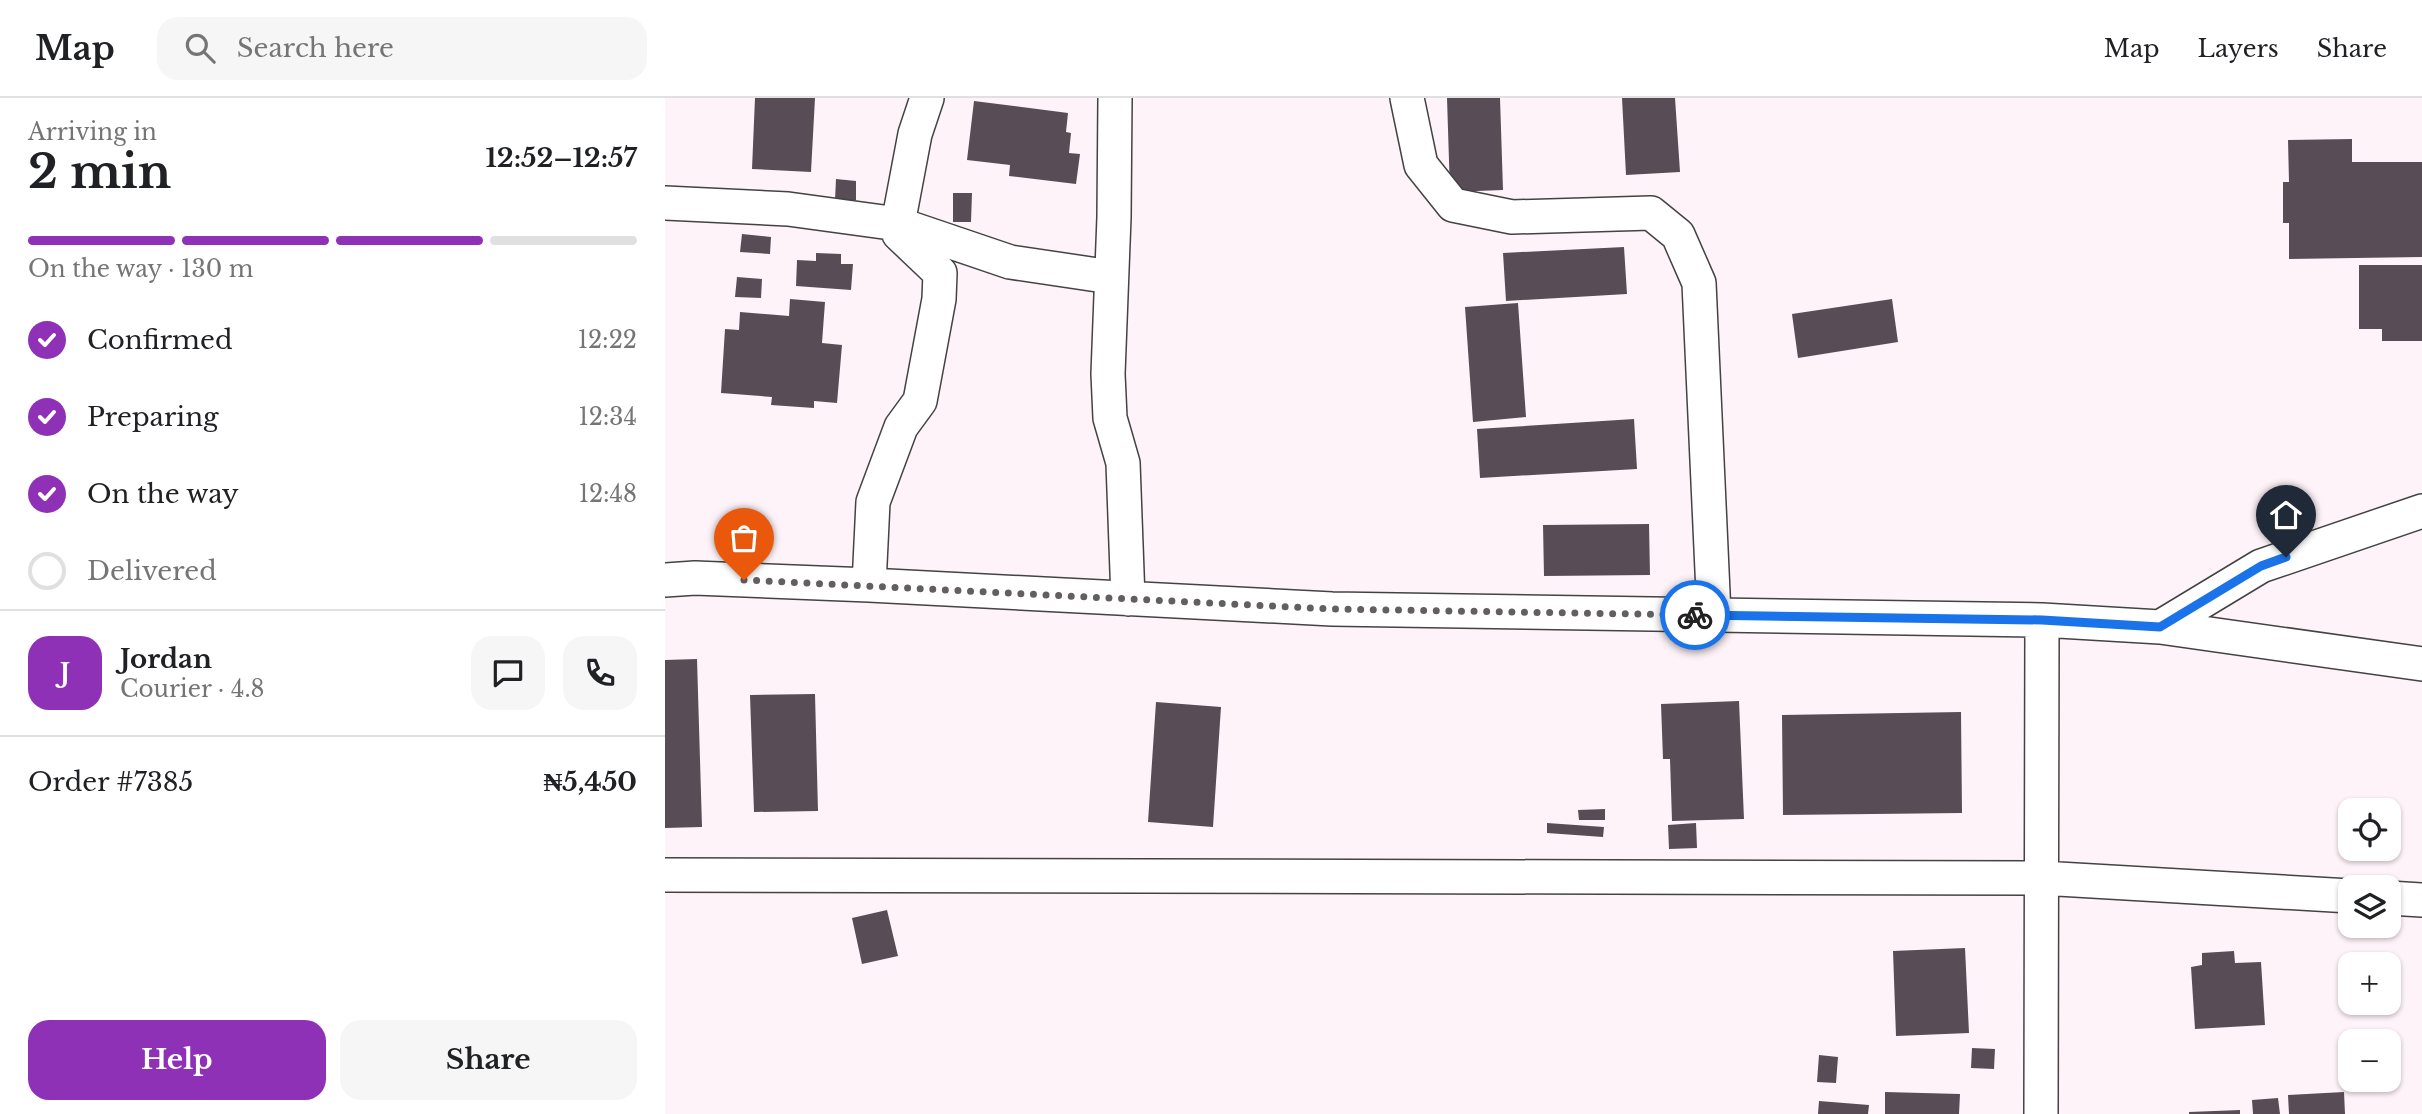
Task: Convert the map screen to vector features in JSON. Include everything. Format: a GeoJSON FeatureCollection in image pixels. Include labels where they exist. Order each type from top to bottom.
{"type":"FeatureCollection","features":[{"type":"Feature","properties":{"kind":"street"},"geometry":{"type":"LineString","coordinates":[[869,584],[873,502],[901,427],[920,401],[939,299],[940,273],[899,234],[898,224],[915,134],[927,98]]}},
{"type":"Feature","properties":{"kind":"street"},"geometry":{"type":"LineString","coordinates":[[1115,98],[1108,374],[1110,418],[1123,464],[1128,599]]}},
{"type":"Feature","properties":{"kind":"street"},"geometry":{"type":"LineString","coordinates":[[1407,98],[1421,165],[1453,205],[1512,217],[1651,213],[1678,235],[1699,283],[1714,615]]}},
{"type":"Feature","properties":{"kind":"street"},"geometry":{"type":"LineString","coordinates":[[665,202],[788,209],[898,224],[1010,262],[1111,277]]}},
{"type":"Feature","properties":{"kind":"street"},"geometry":{"type":"LineString","coordinates":[[2160,627],[2261,566],[2422,511]]}},
{"type":"Feature","properties":{"kind":"street"},"geometry":{"type":"LineString","coordinates":[[665,580],[695,578],[869,584],[1332,609],[2042,620],[2160,627],[2422,664]]}},
{"type":"Feature","properties":{"kind":"street"},"geometry":{"type":"LineString","coordinates":[[2041,1114],[2042,620]]}},
{"type":"Feature","properties":{"kind":"street"},"geometry":{"type":"LineString","coordinates":[[665,875],[2042,878],[2338,895]]}},
{"type":"Feature","properties":{"kind":"street"},"geometry":{"type":"LineString","coordinates":[[2401,899],[2422,900]]}},
{"type":"Feature","properties":{"kind":"building"},"geometry":{"type":"Polygon","coordinates":[[[755,98],[815,98],[811,172],[752,169],[755,98]]]}},
{"type":"Feature","properties":{"kind":"building"},"geometry":{"type":"Polygon","coordinates":[[[1447,98],[1500,98],[1503,190],[1450,192],[1447,98]]]}},
{"type":"Feature","properties":{"kind":"building"},"geometry":{"type":"Polygon","coordinates":[[[1622,98],[1675,98],[1680,172],[1626,175],[1622,98]]]}},
{"type":"Feature","properties":{"kind":"building"},"geometry":{"type":"Polygon","coordinates":[[[974,101],[1068,113],[1066,132],[1071,133],[1069,153],[1080,154],[1076,184],[1009,176],[1010,165],[967,160],[974,101]]]}},
{"type":"Feature","properties":{"kind":"building"},"geometry":{"type":"Polygon","coordinates":[[[2352,139],[2352,162],[2422,162],[2422,257],[2289,259],[2289,223],[2283,223],[2283,182],[2289,182],[2288,140],[2352,139]]]}},
{"type":"Feature","properties":{"kind":"building"},"geometry":{"type":"Polygon","coordinates":[[[836,179],[856,181],[856,200],[835,200],[836,179]]]}},
{"type":"Feature","properties":{"kind":"building"},"geometry":{"type":"Polygon","coordinates":[[[953,193],[972,193],[971,222],[953,222],[953,193]]]}},
{"type":"Feature","properties":{"kind":"building"},"geometry":{"type":"Polygon","coordinates":[[[742,234],[771,237],[770,254],[740,252],[742,234]]]}},
{"type":"Feature","properties":{"kind":"building"},"geometry":{"type":"Polygon","coordinates":[[[1624,247],[1627,294],[1506,301],[1503,253],[1624,247]]]}},
{"type":"Feature","properties":{"kind":"building"},"geometry":{"type":"Polygon","coordinates":[[[816,253],[841,254],[841,264],[853,264],[851,290],[796,286],[797,260],[816,261],[816,253]]]}},
{"type":"Feature","properties":{"kind":"building"},"geometry":{"type":"Polygon","coordinates":[[[2359,265],[2422,265],[2422,341],[2382,341],[2382,329],[2359,329],[2359,265]]]}},
{"type":"Feature","properties":{"kind":"building"},"geometry":{"type":"Polygon","coordinates":[[[737,277],[762,279],[761,298],[735,297],[737,277]]]}},
{"type":"Feature","properties":{"kind":"building"},"geometry":{"type":"Polygon","coordinates":[[[790,299],[825,302],[822,343],[842,345],[837,403],[814,401],[814,408],[771,405],[772,397],[721,393],[725,329],[739,330],[740,312],[789,316],[790,299]]]}},
{"type":"Feature","properties":{"kind":"building"},"geometry":{"type":"Polygon","coordinates":[[[1892,299],[1898,342],[1798,358],[1792,314],[1892,299]]]}},
{"type":"Feature","properties":{"kind":"building"},"geometry":{"type":"Polygon","coordinates":[[[1518,303],[1526,417],[1473,422],[1465,307],[1518,303]]]}},
{"type":"Feature","properties":{"kind":"building"},"geometry":{"type":"Polygon","coordinates":[[[1634,419],[1637,469],[1480,478],[1477,429],[1634,419]]]}},
{"type":"Feature","properties":{"kind":"building"},"geometry":{"type":"Polygon","coordinates":[[[1649,524],[1650,575],[1544,576],[1543,525],[1649,524]]]}},
{"type":"Feature","properties":{"kind":"building"},"geometry":{"type":"Polygon","coordinates":[[[697,659],[702,827],[665,828],[665,660],[697,659]]]}},
{"type":"Feature","properties":{"kind":"building"},"geometry":{"type":"Polygon","coordinates":[[[815,694],[818,811],[754,812],[750,695],[815,694]]]}},
{"type":"Feature","properties":{"kind":"building"},"geometry":{"type":"Polygon","coordinates":[[[1739,701],[1744,819],[1672,821],[1670,759],[1663,759],[1661,704],[1739,701]]]}},
{"type":"Feature","properties":{"kind":"building"},"geometry":{"type":"Polygon","coordinates":[[[1156,702],[1221,707],[1213,827],[1148,822],[1156,702]]]}},
{"type":"Feature","properties":{"kind":"building"},"geometry":{"type":"Polygon","coordinates":[[[1961,712],[1962,813],[1783,815],[1782,715],[1961,712]]]}},
{"type":"Feature","properties":{"kind":"building"},"geometry":{"type":"Polygon","coordinates":[[[1605,809],[1605,820],[1579,820],[1578,810],[1605,809]]]}},
{"type":"Feature","properties":{"kind":"building"},"geometry":{"type":"Polygon","coordinates":[[[1547,823],[1604,827],[1603,837],[1547,833],[1547,823]]]}},
{"type":"Feature","properties":{"kind":"building"},"geometry":{"type":"Polygon","coordinates":[[[1696,823],[1697,848],[1669,849],[1668,825],[1696,823]]]}},
{"type":"Feature","properties":{"kind":"building"},"geometry":{"type":"Polygon","coordinates":[[[887,910],[898,956],[862,964],[852,918],[887,910]]]}},
{"type":"Feature","properties":{"kind":"building"},"geometry":{"type":"Polygon","coordinates":[[[1965,948],[1969,1033],[1896,1036],[1893,951],[1965,948]]]}},
{"type":"Feature","properties":{"kind":"building"},"geometry":{"type":"Polygon","coordinates":[[[2234,951],[2235,963],[2261,962],[2265,1025],[2195,1029],[2191,967],[2202,965],[2202,953],[2234,951]]]}},
{"type":"Feature","properties":{"kind":"building"},"geometry":{"type":"Polygon","coordinates":[[[1972,1048],[1995,1049],[1994,1069],[1971,1068],[1972,1048]]]}},
{"type":"Feature","properties":{"kind":"building"},"geometry":{"type":"Polygon","coordinates":[[[1819,1055],[1838,1057],[1836,1083],[1817,1082],[1819,1055]]]}},
{"type":"Feature","properties":{"kind":"building"},"geometry":{"type":"Polygon","coordinates":[[[1885,1092],[1960,1094],[1959,1114],[1885,1114],[1885,1092]]]}},
{"type":"Feature","properties":{"kind":"building"},"geometry":{"type":"Polygon","coordinates":[[[2344,1092],[2345,1114],[2289,1114],[2288,1095],[2344,1092]]]}},
{"type":"Feature","properties":{"kind":"building"},"geometry":{"type":"Polygon","coordinates":[[[2278,1098],[2280,1114],[2253,1114],[2252,1100],[2278,1098]]]}},
{"type":"Feature","properties":{"kind":"building"},"geometry":{"type":"Polygon","coordinates":[[[1819,1101],[1869,1105],[1868,1114],[1818,1114],[1819,1101]]]}},
{"type":"Feature","properties":{"kind":"building"},"geometry":{"type":"Polygon","coordinates":[[[2240,1110],[2240,1114],[2189,1114],[2189,1112],[2240,1110]]]}},
{"type":"Feature","properties":{"kind":"way so far"},"geometry":{"type":"LineString","coordinates":[[744,580],[869,584],[1332,609],[1695,615]]}},
{"type":"Feature","properties":{"kind":"route"},"geometry":{"type":"LineString","coordinates":[[1695,615],[2042,620],[2160,627],[2261,566],[2286,557]]}}]}
